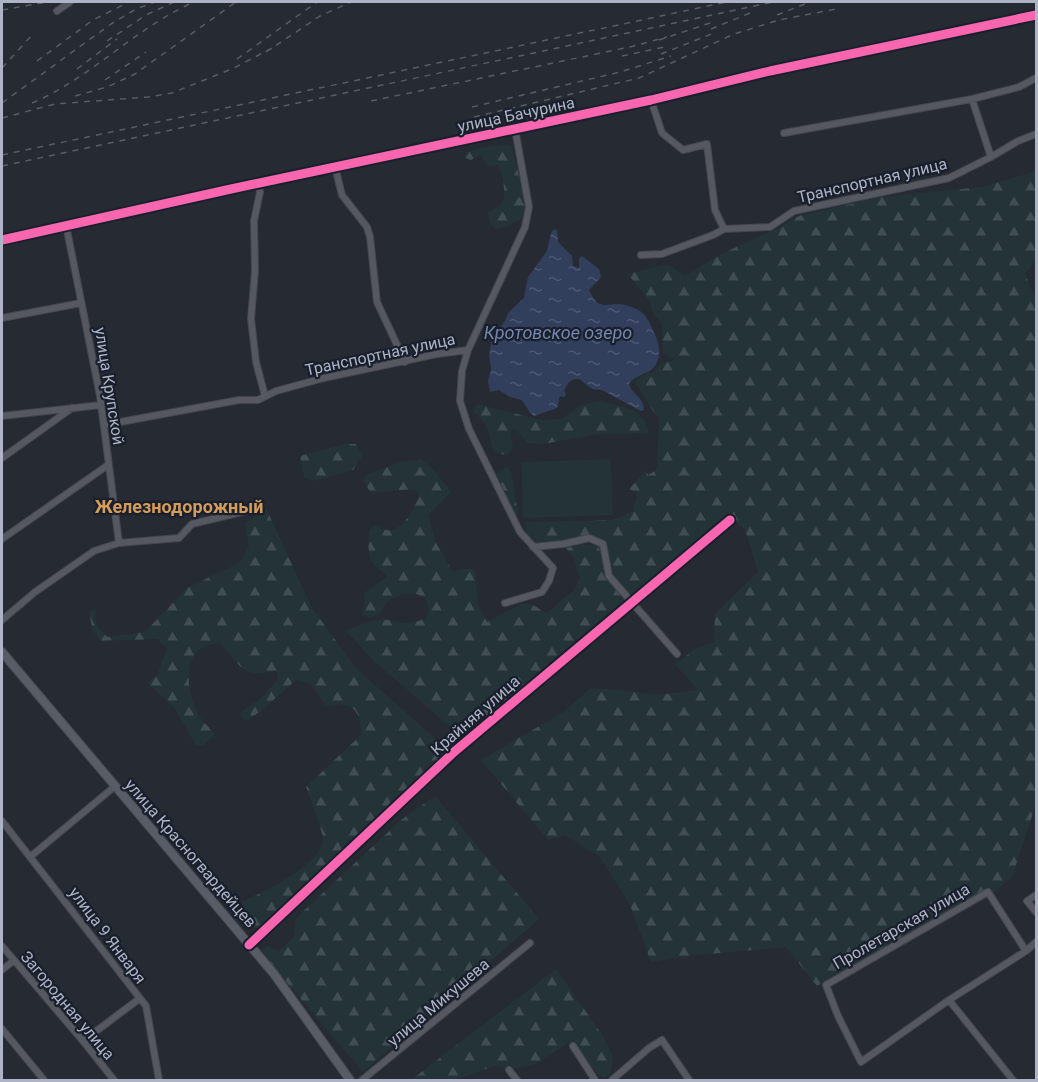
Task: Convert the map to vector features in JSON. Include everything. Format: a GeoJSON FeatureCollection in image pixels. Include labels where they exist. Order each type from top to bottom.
{"type":"FeatureCollection","features":[{"type":"Feature","properties":{"kind":"street"},"geometry":{"type":"LineString","coordinates":[[57,11],[70,2]]}},
{"type":"Feature","properties":{"kind":"street","name":"улица Бачурина"},"geometry":{"type":"LineString","coordinates":[[2,240],[67,230],[258,183],[651,100],[770,71],[1036,15]]}},
{"type":"Feature","properties":{"kind":"street"},"geometry":{"type":"LineString","coordinates":[[784,133],[972,99],[1019,87],[1036,78]]}},
{"type":"Feature","properties":{"kind":"street"},"geometry":{"type":"LineString","coordinates":[[972,99],[991,157]]}},
{"type":"Feature","properties":{"kind":"street"},"geometry":{"type":"LineString","coordinates":[[651,100],[662,133],[683,150],[707,144],[715,210],[724,229]]}},
{"type":"Feature","properties":{"kind":"street","name":"Транспортная улица"},"geometry":{"type":"LineString","coordinates":[[104,425],[239,400],[258,400],[324,378],[468,350],[525,227],[530,207],[515,129]]}},
{"type":"Feature","properties":{"kind":"street","name":"Транспортная улица"},"geometry":{"type":"LineString","coordinates":[[641,255],[662,254],[724,229],[770,227],[794,211],[949,178],[1018,141],[1036,134]]}},
{"type":"Feature","properties":{"kind":"street"},"geometry":{"type":"LineString","coordinates":[[335,167],[342,195],[367,227],[377,302],[405,362]]}},
{"type":"Feature","properties":{"kind":"street"},"geometry":{"type":"LineString","coordinates":[[258,183],[260,192],[254,220],[255,271],[251,319],[256,362],[265,396]]}},
{"type":"Feature","properties":{"kind":"street","name":"улица Крупской"},"geometry":{"type":"LineString","coordinates":[[67,230],[101,405],[119,543]]}},
{"type":"Feature","properties":{"kind":"street"},"geometry":{"type":"LineString","coordinates":[[2,318],[81,303]]}},
{"type":"Feature","properties":{"kind":"street"},"geometry":{"type":"LineString","coordinates":[[468,350],[462,371],[460,401],[470,429],[520,532],[553,568],[542,592],[505,603]]}},
{"type":"Feature","properties":{"kind":"street"},"geometry":{"type":"LineString","coordinates":[[2,416],[75,406],[101,405]]}},
{"type":"Feature","properties":{"kind":"street"},"geometry":{"type":"LineString","coordinates":[[2,458],[75,406]]}},
{"type":"Feature","properties":{"kind":"street"},"geometry":{"type":"LineString","coordinates":[[2,538],[108,465]]}},
{"type":"Feature","properties":{"kind":"street"},"geometry":{"type":"LineString","coordinates":[[2,620],[35,592],[94,551],[119,543],[179,538],[192,524],[246,511],[261,505]]}},
{"type":"Feature","properties":{"kind":"street","name":"Крайняя улица"},"geometry":{"type":"LineString","coordinates":[[249,945],[453,752],[730,520]]}},
{"type":"Feature","properties":{"kind":"street"},"geometry":{"type":"LineString","coordinates":[[533,547],[589,538],[603,544],[609,576],[677,654]]}},
{"type":"Feature","properties":{"kind":"street","name":"улица Красногвардейцев"},"geometry":{"type":"LineString","coordinates":[[2,652],[274,974],[350,1080]]}},
{"type":"Feature","properties":{"kind":"street"},"geometry":{"type":"LineString","coordinates":[[30,857],[114,787]]}},
{"type":"Feature","properties":{"kind":"street","name":"улица 9 Января"},"geometry":{"type":"LineString","coordinates":[[2,821],[146,1006],[159,1080]]}},
{"type":"Feature","properties":{"kind":"street","name":"Пролетарская улица"},"geometry":{"type":"LineString","coordinates":[[1026,951],[988,892],[826,985],[861,1062],[949,1000],[1026,951],[1036,942]]}},
{"type":"Feature","properties":{"kind":"street"},"geometry":{"type":"LineString","coordinates":[[1036,895],[1027,901],[1036,912]]}},
{"type":"Feature","properties":{"kind":"street","name":"улица Микушева"},"geometry":{"type":"LineString","coordinates":[[362,1080],[530,943]]}},
{"type":"Feature","properties":{"kind":"street","name":"Загородная улица"},"geometry":{"type":"LineString","coordinates":[[2,946],[114,1080]]}},
{"type":"Feature","properties":{"kind":"street"},"geometry":{"type":"LineString","coordinates":[[2,970],[13,961]]}},
{"type":"Feature","properties":{"kind":"street"},"geometry":{"type":"LineString","coordinates":[[83,1041],[139,999]]}},
{"type":"Feature","properties":{"kind":"street"},"geometry":{"type":"LineString","coordinates":[[949,1000],[1013,1080]]}},
{"type":"Feature","properties":{"kind":"street"},"geometry":{"type":"LineString","coordinates":[[2,1029],[44,1080]]}},
{"type":"Feature","properties":{"kind":"street"},"geometry":{"type":"LineString","coordinates":[[612,1080],[649,1048],[662,1040],[689,1080]]}},
{"type":"Feature","properties":{"kind":"street"},"geometry":{"type":"LineString","coordinates":[[573,1046],[595,1080]]}},
{"type":"Feature","properties":{"kind":"street"},"geometry":{"type":"LineString","coordinates":[[509,1070],[517,1080]]}},
{"type":"Feature","properties":{"kind":"green space"},"geometry":{"type":"Polygon","coordinates":[[[509,145],[512,148],[526,204],[521,219],[495,229],[490,223],[488,212],[503,201],[503,179],[498,165],[488,166],[480,155],[471,160],[463,157],[476,149],[509,145]]]}},
{"type":"Feature","properties":{"kind":"green space"},"geometry":{"type":"Polygon","coordinates":[[[1036,171],[1036,258],[1025,274],[1036,301],[1036,804],[1012,877],[992,894],[985,890],[817,986],[786,947],[696,955],[651,962],[630,905],[600,857],[565,835],[548,840],[481,760],[562,713],[590,689],[657,695],[698,690],[675,664],[695,649],[714,642],[715,614],[758,572],[745,529],[729,517],[633,599],[611,574],[605,541],[589,536],[535,542],[527,534],[524,522],[612,520],[634,511],[636,493],[629,489],[646,470],[648,475],[657,467],[659,419],[634,381],[648,373],[654,373],[660,364],[675,360],[663,353],[662,323],[653,314],[650,302],[628,274],[667,264],[685,276],[721,254],[799,216],[881,197],[982,187],[1036,171]]]}},
{"type":"Feature","properties":{"kind":"green space"},"geometry":{"type":"Polygon","coordinates":[[[600,401],[637,413],[646,424],[649,433],[598,434],[543,444],[528,443],[514,428],[511,433],[513,448],[508,456],[493,451],[488,429],[473,412],[477,404],[541,420],[561,419],[581,405],[600,401]]]}},
{"type":"Feature","properties":{"kind":"green space"},"geometry":{"type":"Polygon","coordinates":[[[345,444],[356,444],[362,456],[353,470],[314,481],[304,477],[300,456],[345,444]]]}},
{"type":"Feature","properties":{"kind":"green space"},"geometry":{"type":"Polygon","coordinates":[[[421,459],[434,470],[451,492],[428,515],[436,543],[453,572],[461,569],[475,569],[478,604],[487,622],[522,604],[531,604],[547,613],[574,590],[580,578],[574,558],[566,548],[582,544],[598,546],[602,554],[605,577],[627,603],[461,736],[375,662],[346,631],[377,620],[407,623],[426,618],[429,609],[426,599],[417,594],[403,594],[389,600],[381,612],[369,618],[362,615],[365,605],[364,593],[387,577],[371,560],[369,531],[375,525],[383,529],[397,528],[408,517],[419,495],[415,490],[371,493],[363,481],[365,475],[401,462],[421,459]]]}},
{"type":"Feature","properties":{"kind":"green space"},"geometry":{"type":"Polygon","coordinates":[[[611,459],[613,515],[523,518],[521,462],[611,459]]]}},
{"type":"Feature","properties":{"kind":"green space"},"geometry":{"type":"Polygon","coordinates":[[[507,467],[511,472],[518,514],[515,515],[496,474],[507,467]]]}},
{"type":"Feature","properties":{"kind":"green space"},"geometry":{"type":"Polygon","coordinates":[[[266,508],[312,608],[356,668],[449,751],[264,926],[256,928],[245,916],[243,901],[290,876],[313,858],[320,849],[322,835],[306,787],[361,735],[357,713],[349,706],[326,706],[311,684],[296,680],[246,721],[239,714],[265,695],[277,680],[277,671],[258,674],[247,671],[219,643],[206,646],[197,652],[189,671],[194,706],[215,734],[204,745],[196,746],[174,707],[147,683],[157,676],[167,648],[157,639],[101,641],[93,631],[89,612],[95,609],[97,626],[107,637],[145,632],[187,588],[239,563],[249,547],[245,523],[266,508]]]}},
{"type":"Feature","properties":{"kind":"green space"},"geometry":{"type":"Polygon","coordinates":[[[435,796],[539,919],[363,1072],[260,951],[267,946],[278,951],[294,937],[296,918],[401,820],[435,796]]]}},
{"type":"Feature","properties":{"kind":"green space"},"geometry":{"type":"Polygon","coordinates":[[[556,969],[603,1036],[613,1057],[610,1074],[604,1078],[598,1075],[574,1044],[568,1043],[536,1064],[511,1069],[495,1066],[456,1079],[411,1080],[556,969]]]}},
{"type":"Feature","properties":{"kind":"water","name":"Кротовское озеро"},"geometry":{"type":"Polygon","coordinates":[[[554,229],[557,230],[558,242],[572,256],[573,266],[579,268],[579,258],[582,256],[599,269],[601,277],[589,290],[596,302],[602,305],[619,304],[634,308],[643,313],[649,322],[658,345],[658,359],[652,369],[629,384],[642,402],[644,410],[641,411],[602,390],[592,389],[579,379],[569,382],[564,390],[566,395],[560,396],[557,408],[534,416],[522,400],[510,397],[499,390],[490,392],[489,354],[492,339],[508,313],[524,298],[528,277],[547,251],[554,229]]]}},
{"type":"Feature","properties":{"kind":"railway"},"geometry":{"type":"LineString","coordinates":[[2,10],[47,2]]}},
{"type":"Feature","properties":{"kind":"railway"},"geometry":{"type":"LineString","coordinates":[[37,61],[93,20],[129,2]]}},
{"type":"Feature","properties":{"kind":"railway"},"geometry":{"type":"LineString","coordinates":[[2,103],[111,24],[136,9],[155,2]]}},
{"type":"Feature","properties":{"kind":"railway"},"geometry":{"type":"LineString","coordinates":[[107,41],[146,15],[174,2]]}},
{"type":"Feature","properties":{"kind":"railway"},"geometry":{"type":"LineString","coordinates":[[32,103],[74,80],[152,25],[194,2]]}},
{"type":"Feature","properties":{"kind":"railway"},"geometry":{"type":"LineString","coordinates":[[75,96],[107,87],[135,74],[236,2]]}},
{"type":"Feature","properties":{"kind":"railway"},"geometry":{"type":"LineString","coordinates":[[237,59],[317,2]]}},
{"type":"Feature","properties":{"kind":"railway"},"geometry":{"type":"LineString","coordinates":[[266,52],[320,16],[351,2]]}},
{"type":"Feature","properties":{"kind":"railway"},"geometry":{"type":"LineString","coordinates":[[2,155],[727,2]]}},
{"type":"Feature","properties":{"kind":"railway"},"geometry":{"type":"LineString","coordinates":[[2,166],[773,2]]}},
{"type":"Feature","properties":{"kind":"railway"},"geometry":{"type":"LineString","coordinates":[[777,15],[810,2]]}},
{"type":"Feature","properties":{"kind":"railway"},"geometry":{"type":"LineString","coordinates":[[474,117],[639,78],[734,34],[779,20],[836,9]]}},
{"type":"Feature","properties":{"kind":"railway"},"geometry":{"type":"LineString","coordinates":[[711,29],[750,13]]}},
{"type":"Feature","properties":{"kind":"railway"},"geometry":{"type":"LineString","coordinates":[[659,40],[716,21]]}},
{"type":"Feature","properties":{"kind":"railway"},"geometry":{"type":"LineString","coordinates":[[661,54],[714,33]]}},
{"type":"Feature","properties":{"kind":"railway"},"geometry":{"type":"LineString","coordinates":[[2,68],[32,35]]}},
{"type":"Feature","properties":{"kind":"railway"},"geometry":{"type":"LineString","coordinates":[[371,101],[630,47],[667,37]]}},
{"type":"Feature","properties":{"kind":"railway"},"geometry":{"type":"LineString","coordinates":[[77,69],[117,39]]}},
{"type":"Feature","properties":{"kind":"railway"},"geometry":{"type":"LineString","coordinates":[[622,56],[669,46]]}},
{"type":"Feature","properties":{"kind":"railway"},"geometry":{"type":"LineString","coordinates":[[2,118],[55,104],[172,93],[234,68],[272,48]]}},
{"type":"Feature","properties":{"kind":"railway"},"geometry":{"type":"LineString","coordinates":[[105,80],[146,52]]}},
{"type":"Feature","properties":{"kind":"railway"},"geometry":{"type":"LineString","coordinates":[[472,107],[620,72],[671,56]]}},
{"type":"Feature","properties":{"kind":"cycle path"},"geometry":{"type":"LineString","coordinates":[[2,240],[651,100],[770,71],[1036,15]]}},
{"type":"Feature","properties":{"kind":"cycle path"},"geometry":{"type":"LineString","coordinates":[[249,945],[454,752],[730,520]]}},
{"type":"Feature","properties":{"kind":"district","name":"Железнодорожный"},"geometry":{"type":"Point","coordinates":[179,507]}}]}
